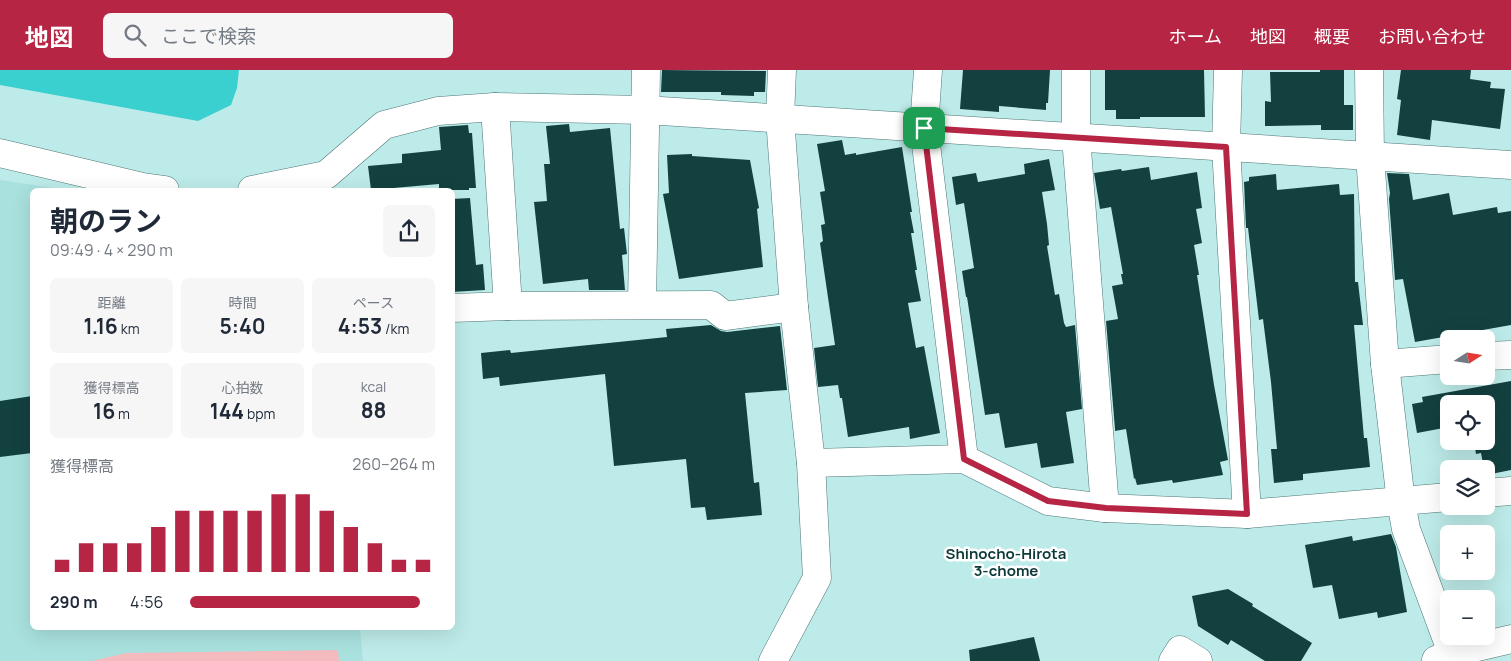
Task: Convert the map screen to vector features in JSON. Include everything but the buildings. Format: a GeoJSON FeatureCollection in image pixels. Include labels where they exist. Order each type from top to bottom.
{"type":"FeatureCollection","features":[{"type":"Feature","properties":{"kind":"street"},"geometry":{"type":"LineString","coordinates":[[642,305],[646,70]]}},
{"type":"Feature","properties":{"kind":"street"},"geometry":{"type":"LineString","coordinates":[[773,661],[817,578],[811,463],[794,307],[780,118],[782,70]]}},
{"type":"Feature","properties":{"kind":"street"},"geometry":{"type":"LineString","coordinates":[[928,70],[924,128],[964,459]]}},
{"type":"Feature","properties":{"kind":"street"},"geometry":{"type":"LineString","coordinates":[[1076,70],[1076,138],[1106,508]]}},
{"type":"Feature","properties":{"kind":"street"},"geometry":{"type":"LineString","coordinates":[[1228,70],[1226,147],[1247,514]]}},
{"type":"Feature","properties":{"kind":"street"},"geometry":{"type":"LineString","coordinates":[[1369,70],[1370,156],[1385,364],[1401,502],[1406,529],[1447,658],[1511,639]]}},
{"type":"Feature","properties":{"kind":"street"},"geometry":{"type":"LineString","coordinates":[[495,107],[508,306]]}},
{"type":"Feature","properties":{"kind":"street"},"geometry":{"type":"LineString","coordinates":[[271,188],[327,182],[384,125],[438,111],[495,107],[645,110],[1511,165]]}},
{"type":"Feature","properties":{"kind":"street"},"geometry":{"type":"LineString","coordinates":[[0,153],[150,188]]}},
{"type":"Feature","properties":{"kind":"street"},"geometry":{"type":"LineString","coordinates":[[455,308],[711,305],[725,316],[794,307]]}},
{"type":"Feature","properties":{"kind":"street"},"geometry":{"type":"LineString","coordinates":[[1495,356],[1511,355]]}},
{"type":"Feature","properties":{"kind":"street"},"geometry":{"type":"LineString","coordinates":[[1385,364],[1440,360]]}},
{"type":"Feature","properties":{"kind":"street"},"geometry":{"type":"LineString","coordinates":[[811,463],[964,459],[1048,501],[1106,508],[1247,514],[1440,498]]}},
{"type":"Feature","properties":{"kind":"street"},"geometry":{"type":"LineString","coordinates":[[1495,492],[1511,491]]}},
{"type":"Feature","properties":{"kind":"street"},"geometry":{"type":"LineString","coordinates":[[1173,661],[1180,650],[1198,661]]}},
{"type":"Feature","properties":{"kind":"shaded area"},"geometry":{"type":"Polygon","coordinates":[[[0,180],[54,188],[30,188],[30,630],[360,630],[363,661],[0,661],[0,180]]]}},
{"type":"Feature","properties":{"kind":"shaded area"},"geometry":{"type":"Polygon","coordinates":[[[338,650],[339,661],[92,661],[126,653],[338,650]]]}},
{"type":"Feature","properties":{"kind":"water"},"geometry":{"type":"Polygon","coordinates":[[[0,70],[239,70],[237,88],[231,105],[198,121],[0,85],[0,70]]]}},
{"type":"Feature","properties":{"kind":"district","name":"Shinocho-Hirota 3-chome"},"geometry":{"type":"Point","coordinates":[1006,562]}},
{"type":"Feature","properties":{"kind":"route"},"geometry":{"type":"LineString","coordinates":[[924,128],[1226,147],[1247,514],[1106,508],[1048,501],[964,459],[924,128]]}}]}
